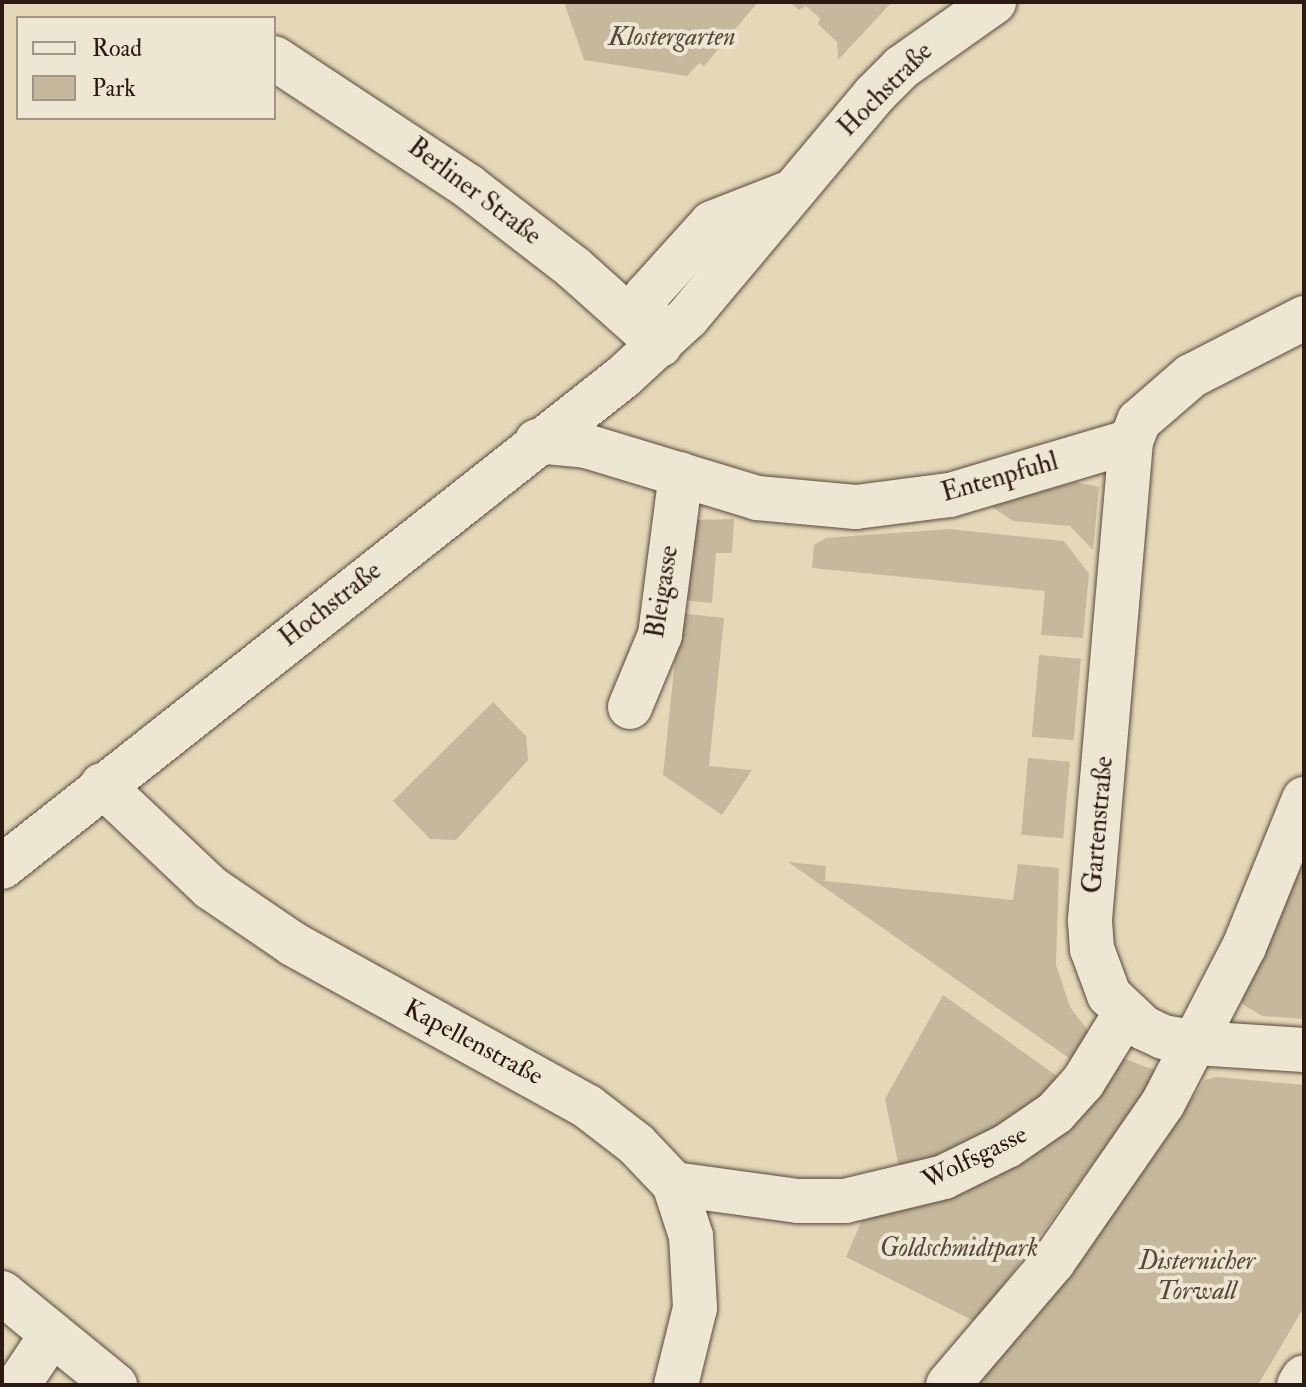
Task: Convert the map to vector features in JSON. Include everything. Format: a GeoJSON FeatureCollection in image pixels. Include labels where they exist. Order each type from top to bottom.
{"type":"FeatureCollection","features":[{"type":"Feature","properties":{"kind":"street","name":"Hochstraße"},"geometry":{"type":"LineString","coordinates":[[2,867],[660,345],[646,321],[646,296],[712,223],[790,192],[902,67],[994,2]]}},
{"type":"Feature","properties":{"kind":"street","name":"Berliner Straße"},"geometry":{"type":"LineString","coordinates":[[276,59],[468,186],[574,268],[660,345]]}},
{"type":"Feature","properties":{"kind":"street"},"geometry":{"type":"LineString","coordinates":[[1131,441],[1139,421],[1191,376],[1304,318]]}},
{"type":"Feature","properties":{"kind":"street","name":"Entenpfuhl"},"geometry":{"type":"LineString","coordinates":[[623,377],[614,405],[619,431],[668,470]]}},
{"type":"Feature","properties":{"kind":"street","name":"Entenpfuhl"},"geometry":{"type":"LineString","coordinates":[[537,441],[586,446],[757,498],[856,507],[950,495],[1131,441]]}},
{"type":"Feature","properties":{"kind":"street","name":"Gartenstraße"},"geometry":{"type":"LineString","coordinates":[[1131,441],[1090,921],[1097,971],[1125,1014],[1163,1037],[1196,1043],[1304,1050]]}},
{"type":"Feature","properties":{"kind":"street","name":"Bleigasse"},"geometry":{"type":"LineString","coordinates":[[630,707],[660,635],[668,470]]}},
{"type":"Feature","properties":{"kind":"street","name":"Kapellenstraße"},"geometry":{"type":"LineString","coordinates":[[102,785],[211,888],[306,952],[588,1107],[636,1144],[674,1184],[691,1236],[695,1303],[676,1385]]}},
{"type":"Feature","properties":{"kind":"street"},"geometry":{"type":"LineString","coordinates":[[948,1385],[1053,1262],[1154,1116],[1196,1043],[1244,947],[1304,799]]}},
{"type":"Feature","properties":{"kind":"street","name":"Wolfsgasse"},"geometry":{"type":"LineString","coordinates":[[674,1184],[798,1201],[845,1201],[944,1177],[1007,1146],[1055,1113],[1083,1082],[1125,1014]]}},
{"type":"Feature","properties":{"kind":"street"},"geometry":{"type":"LineString","coordinates":[[2,1293],[115,1385]]}},
{"type":"Feature","properties":{"kind":"street"},"geometry":{"type":"LineString","coordinates":[[18,1385],[52,1334]]}},
{"type":"Feature","properties":{"kind":"street"},"geometry":{"type":"LineString","coordinates":[[1299,1385],[1304,1377]]}},
{"type":"Feature","properties":{"kind":"green space","name":"Klostergarten"},"geometry":{"type":"Polygon","coordinates":[[[564,2],[758,2],[704,66],[699,63],[687,76],[584,60],[564,2]]]}},
{"type":"Feature","properties":{"kind":"green space","name":"Klostergarten"},"geometry":{"type":"Polygon","coordinates":[[[790,2],[892,2],[838,60],[837,42],[818,24],[820,18],[806,6],[799,10],[790,2]]]}},
{"type":"Feature","properties":{"kind":"green space"},"geometry":{"type":"Polygon","coordinates":[[[1076,482],[1099,487],[1093,550],[1070,526],[1013,521],[991,506],[1076,482]]]}},
{"type":"Feature","properties":{"kind":"green space"},"geometry":{"type":"Polygon","coordinates":[[[734,519],[732,553],[716,553],[712,603],[682,600],[693,520],[734,519]]]}},
{"type":"Feature","properties":{"kind":"green space"},"geometry":{"type":"Polygon","coordinates":[[[949,529],[1064,541],[1089,574],[1083,638],[1041,635],[1045,591],[812,568],[814,545],[826,538],[949,529]]]}},
{"type":"Feature","properties":{"kind":"green space"},"geometry":{"type":"Polygon","coordinates":[[[680,613],[724,618],[709,766],[752,770],[722,815],[663,775],[680,613]]]}},
{"type":"Feature","properties":{"kind":"green space"},"geometry":{"type":"Polygon","coordinates":[[[1039,655],[1081,659],[1074,740],[1032,737],[1039,655]]]}},
{"type":"Feature","properties":{"kind":"green space"},"geometry":{"type":"Polygon","coordinates":[[[493,702],[526,736],[528,760],[456,840],[430,839],[393,801],[493,702]]]}},
{"type":"Feature","properties":{"kind":"green space"},"geometry":{"type":"Polygon","coordinates":[[[1028,758],[1070,762],[1063,838],[1021,835],[1028,758]]]}},
{"type":"Feature","properties":{"kind":"green space"},"geometry":{"type":"Polygon","coordinates":[[[788,862],[826,866],[825,881],[1013,900],[1018,864],[1059,868],[1056,965],[1070,1007],[1092,1036],[1079,1065],[788,862]]]}},
{"type":"Feature","properties":{"kind":"green space"},"geometry":{"type":"Polygon","coordinates":[[[1304,862],[1304,1019],[1262,1016],[1241,1003],[1304,862]]]}},
{"type":"Feature","properties":{"kind":"green space"},"geometry":{"type":"Polygon","coordinates":[[[943,995],[1064,1081],[1046,1101],[901,1177],[885,1099],[943,995]]]}},
{"type":"Feature","properties":{"kind":"green space","name":"Goldschmidtpark"},"geometry":{"type":"Polygon","coordinates":[[[1120,1057],[1157,1071],[1147,1091],[976,1322],[846,1257],[864,1216],[1120,1057]]]}},
{"type":"Feature","properties":{"kind":"green space","name":"Disternicher Torwall"},"geometry":{"type":"Polygon","coordinates":[[[1216,1077],[1304,1085],[1304,1307],[1258,1385],[978,1385],[1132,1186],[1205,1080],[1216,1077]]]}}]}
